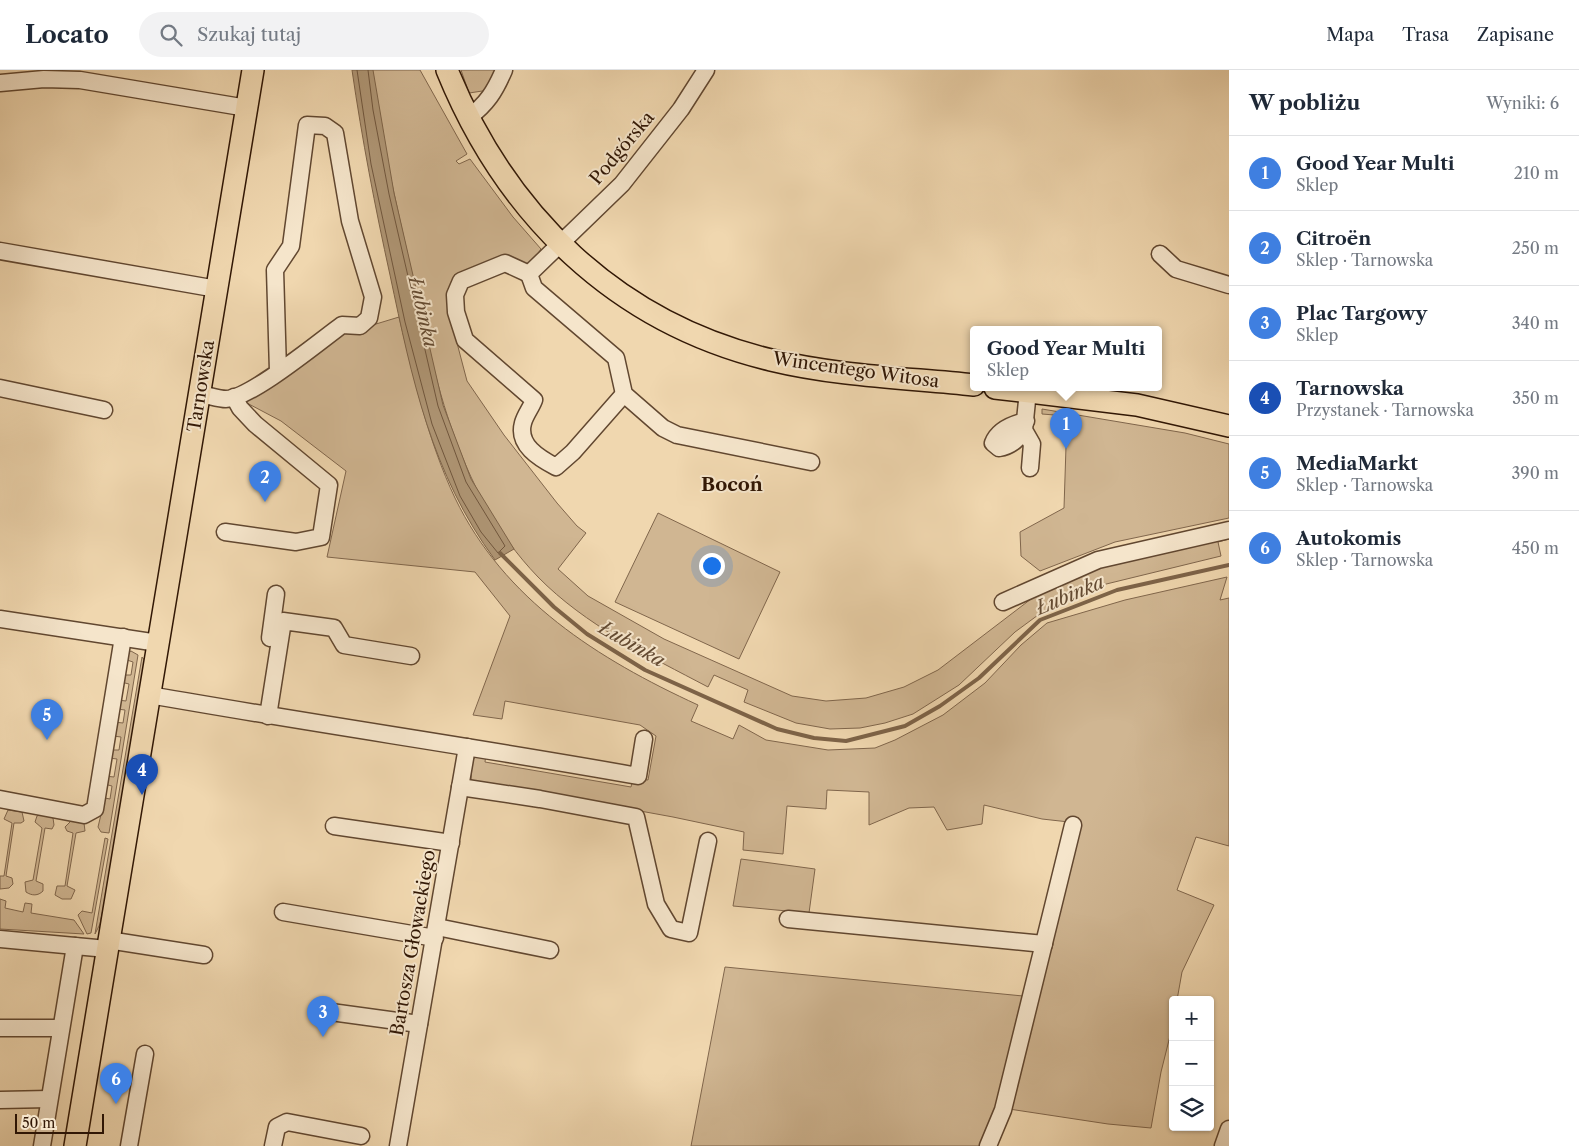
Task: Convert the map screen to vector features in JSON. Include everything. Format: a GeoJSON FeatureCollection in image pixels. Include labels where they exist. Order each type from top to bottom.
{"type":"FeatureCollection","features":[{"type":"Feature","properties":{"kind":"main road","name":"Tarnowska"},"geometry":{"type":"LineString","coordinates":[[75,1146],[253,70]]}},
{"type":"Feature","properties":{"kind":"main road","name":"Wincentego Witosa"},"geometry":{"type":"LineString","coordinates":[[447,70],[468,118],[510,186],[558,243],[612,289],[648,311],[678,327],[771,360],[820,369],[970,385]]}},
{"type":"Feature","properties":{"kind":"main road"},"geometry":{"type":"LineString","coordinates":[[1041,391],[1137,405],[1229,426]]}},
{"type":"Feature","properties":{"kind":"street"},"geometry":{"type":"LineString","coordinates":[[468,118],[484,106],[495,92],[504,70]]}},
{"type":"Feature","properties":{"kind":"street","name":"Podgórska"},"geometry":{"type":"LineString","coordinates":[[529,274],[558,243],[622,184],[681,109],[706,70]]}},
{"type":"Feature","properties":{"kind":"street"},"geometry":{"type":"LineString","coordinates":[[0,83],[80,75],[247,108]]}},
{"type":"Feature","properties":{"kind":"street"},"geometry":{"type":"LineString","coordinates":[[200,394],[227,399],[247,393],[278,371],[342,325],[356,327],[366,324],[373,304],[370,285],[350,221],[335,133],[325,126],[307,125],[291,246],[275,270],[278,371]]}},
{"type":"Feature","properties":{"kind":"street"},"geometry":{"type":"LineString","coordinates":[[0,251],[217,289]]}},
{"type":"Feature","properties":{"kind":"street"},"geometry":{"type":"LineString","coordinates":[[1160,254],[1176,269],[1229,284]]}},
{"type":"Feature","properties":{"kind":"street"},"geometry":{"type":"LineString","coordinates":[[624,394],[573,452],[556,467],[544,461],[526,446],[521,437],[522,427],[534,400],[465,340],[456,312],[455,295],[461,282],[505,263],[529,274],[534,288],[616,358],[624,394],[663,428],[677,435],[811,462]]}},
{"type":"Feature","properties":{"kind":"street"},"geometry":{"type":"LineString","coordinates":[[0,388],[104,410]]}},
{"type":"Feature","properties":{"kind":"street"},"geometry":{"type":"LineString","coordinates":[[1030,468],[1032,444],[1025,425],[1034,391]]}},
{"type":"Feature","properties":{"kind":"street"},"geometry":{"type":"LineString","coordinates":[[225,532],[296,542],[321,537],[329,485],[254,424],[240,408],[234,396]]}},
{"type":"Feature","properties":{"kind":"street"},"geometry":{"type":"LineString","coordinates":[[1003,602],[1098,560],[1229,530]]}},
{"type":"Feature","properties":{"kind":"street"},"geometry":{"type":"LineString","coordinates":[[263,715],[276,594]]}},
{"type":"Feature","properties":{"kind":"street"},"geometry":{"type":"LineString","coordinates":[[0,619],[158,643]]}},
{"type":"Feature","properties":{"kind":"street"},"geometry":{"type":"LineString","coordinates":[[263,715],[283,621],[334,628],[344,645],[411,656]]}},
{"type":"Feature","properties":{"kind":"street"},"geometry":{"type":"LineString","coordinates":[[0,800],[84,815],[95,809],[122,637]]}},
{"type":"Feature","properties":{"kind":"street"},"geometry":{"type":"LineString","coordinates":[[150,696],[638,776],[644,739]]}},
{"type":"Feature","properties":{"kind":"street","name":"Bartosza Głowackiego"},"geometry":{"type":"LineString","coordinates":[[398,1146],[467,747]]}},
{"type":"Feature","properties":{"kind":"street"},"geometry":{"type":"LineString","coordinates":[[460,787],[540,798],[636,817],[656,904],[671,929],[689,933],[708,841]]}},
{"type":"Feature","properties":{"kind":"street"},"geometry":{"type":"LineString","coordinates":[[988,1146],[1003,1110],[1073,825]]}},
{"type":"Feature","properties":{"kind":"street"},"geometry":{"type":"LineString","coordinates":[[334,826],[451,843]]}},
{"type":"Feature","properties":{"kind":"street"},"geometry":{"type":"LineString","coordinates":[[283,912],[436,932],[550,950]]}},
{"type":"Feature","properties":{"kind":"street"},"geometry":{"type":"LineString","coordinates":[[788,919],[1044,944]]}},
{"type":"Feature","properties":{"kind":"street"},"geometry":{"type":"LineString","coordinates":[[0,939],[74,946],[107,944],[204,955]]}},
{"type":"Feature","properties":{"kind":"street"},"geometry":{"type":"LineString","coordinates":[[42,1146],[74,946]]}},
{"type":"Feature","properties":{"kind":"street"},"geometry":{"type":"LineString","coordinates":[[331,1012],[419,1024]]}},
{"type":"Feature","properties":{"kind":"street"},"geometry":{"type":"LineString","coordinates":[[0,1028],[61,1028]]}},
{"type":"Feature","properties":{"kind":"street"},"geometry":{"type":"LineString","coordinates":[[129,1146],[145,1054]]}},
{"type":"Feature","properties":{"kind":"street"},"geometry":{"type":"LineString","coordinates":[[0,1100],[49,1099]]}},
{"type":"Feature","properties":{"kind":"street"},"geometry":{"type":"LineString","coordinates":[[273,1146],[277,1127],[287,1122],[361,1136]]}},
{"type":"Feature","properties":{"kind":"street"},"geometry":{"type":"LineString","coordinates":[[1223,1146],[1229,1129]]}},
{"type":"Feature","properties":{"kind":"shaded area"},"geometry":{"type":"Polygon","coordinates":[[[372,70],[420,70],[467,154],[456,161],[459,164],[470,159],[513,217],[541,249],[532,262],[449,291],[457,343],[467,381],[504,435],[557,503],[577,526],[586,533],[558,569],[588,596],[664,639],[792,696],[826,701],[866,698],[904,687],[938,670],[1031,599],[1067,578],[1103,565],[1229,533],[1229,539],[1218,542],[1221,556],[1094,587],[1053,604],[1015,632],[959,685],[913,714],[885,723],[860,728],[830,729],[796,723],[744,702],[748,690],[714,675],[708,687],[618,638],[576,610],[538,577],[509,543],[486,506],[467,467],[451,426],[427,342],[388,163],[372,70]]]}},
{"type":"Feature","properties":{"kind":"shaded area"},"geometry":{"type":"Polygon","coordinates":[[[461,70],[496,70],[489,90],[469,93],[461,70]]]}},
{"type":"Feature","properties":{"kind":"shaded area"},"geometry":{"type":"Polygon","coordinates":[[[399,317],[422,409],[445,476],[475,534],[500,567],[527,596],[557,622],[590,646],[625,668],[698,705],[691,721],[733,739],[739,725],[766,740],[828,750],[875,748],[895,740],[943,715],[985,683],[1021,645],[1047,623],[1125,600],[1227,577],[1220,600],[1229,598],[1229,846],[1196,837],[1177,890],[1214,905],[1182,972],[1178,996],[1169,996],[1169,1040],[1151,1128],[1108,1124],[1009,1109],[1069,822],[1042,819],[984,805],[982,824],[947,830],[934,807],[909,808],[869,825],[869,792],[827,790],[826,809],[787,806],[783,854],[743,850],[744,832],[471,780],[472,761],[478,754],[486,753],[485,762],[631,787],[633,778],[648,780],[656,736],[640,725],[505,701],[502,719],[473,715],[510,616],[475,572],[327,557],[346,471],[281,421],[245,402],[340,335],[399,317]]]}},
{"type":"Feature","properties":{"kind":"shaded area"},"geometry":{"type":"Polygon","coordinates":[[[1042,409],[1185,433],[1229,444],[1229,518],[1115,542],[1040,571],[1021,556],[1020,532],[1064,508],[1067,416],[1042,414],[1042,409]]]}},
{"type":"Feature","properties":{"kind":"shaded area"},"geometry":{"type":"Polygon","coordinates":[[[658,513],[780,572],[739,659],[615,602],[658,513]]]}},
{"type":"Feature","properties":{"kind":"shaded area"},"geometry":{"type":"Polygon","coordinates":[[[131,651],[138,655],[109,833],[101,832],[98,827],[105,798],[110,799],[112,786],[104,784],[105,776],[114,777],[117,759],[109,758],[110,750],[119,750],[121,737],[113,736],[114,722],[123,723],[125,710],[117,709],[118,700],[126,701],[129,684],[121,682],[122,675],[131,675],[133,662],[127,660],[127,653],[131,651]]]}},
{"type":"Feature","properties":{"kind":"shaded area"},"geometry":{"type":"Polygon","coordinates":[[[142,657],[145,661],[116,844],[100,924],[95,934],[142,657]]]}},
{"type":"Feature","properties":{"kind":"shaded area"},"geometry":{"type":"Polygon","coordinates":[[[8,810],[22,812],[24,821],[14,823],[6,876],[12,878],[13,884],[9,888],[0,889],[0,876],[4,876],[12,823],[4,819],[8,810]]]}},
{"type":"Feature","properties":{"kind":"shaded area"},"geometry":{"type":"Polygon","coordinates":[[[41,814],[53,818],[54,825],[52,829],[45,828],[36,881],[43,884],[43,891],[33,895],[26,892],[25,882],[33,880],[42,828],[35,822],[37,816],[41,814]]]}},
{"type":"Feature","properties":{"kind":"shaded area"},"geometry":{"type":"Polygon","coordinates":[[[72,820],[84,823],[85,831],[76,833],[67,886],[75,890],[71,899],[62,899],[55,895],[57,886],[65,886],[73,833],[67,831],[65,827],[72,820]]]}},
{"type":"Feature","properties":{"kind":"shaded area"},"geometry":{"type":"Polygon","coordinates":[[[105,838],[108,839],[91,933],[87,934],[78,915],[82,911],[92,913],[105,838]]]}},
{"type":"Feature","properties":{"kind":"shaded area"},"geometry":{"type":"Polygon","coordinates":[[[741,859],[815,869],[809,913],[733,906],[741,859]]]}},
{"type":"Feature","properties":{"kind":"shaded area"},"geometry":{"type":"Polygon","coordinates":[[[0,899],[6,901],[5,908],[23,912],[25,903],[32,904],[31,913],[74,920],[84,934],[0,929],[0,899]]]}},
{"type":"Feature","properties":{"kind":"shaded area"},"geometry":{"type":"Polygon","coordinates":[[[725,967],[1023,996],[997,1110],[984,1146],[691,1146],[725,967]]]}},
{"type":"Feature","properties":{"kind":"water"},"geometry":{"type":"Polygon","coordinates":[[[352,70],[373,70],[394,193],[443,405],[471,479],[514,549],[495,560],[473,527],[439,459],[416,388],[379,224],[352,70]]]}},
{"type":"Feature","properties":{"kind":"waterway","name":"Łubinka"},"geometry":{"type":"LineString","coordinates":[[500,553],[554,607],[587,634],[645,670],[777,729],[814,738],[846,741],[905,726],[940,706],[979,678],[1040,620],[1117,590],[1229,565]]}},
{"type":"Feature","properties":{"kind":"place","name":"Good Year Multi"},"geometry":{"type":"Point","coordinates":[1066,449]}},
{"type":"Feature","properties":{"kind":"place","name":"Citroën"},"geometry":{"type":"Point","coordinates":[265,502]}},
{"type":"Feature","properties":{"kind":"place","name":"MediaMarkt"},"geometry":{"type":"Point","coordinates":[47,740]}},
{"type":"Feature","properties":{"kind":"place","name":"Tarnowska"},"geometry":{"type":"Point","coordinates":[142,795]}},
{"type":"Feature","properties":{"kind":"place","name":"Plac Targowy"},"geometry":{"type":"Point","coordinates":[323,1037]}},
{"type":"Feature","properties":{"kind":"place","name":"Autokomis"},"geometry":{"type":"Point","coordinates":[116,1104]}},
{"type":"Feature","properties":{"kind":"district","name":"Bocoń"},"geometry":{"type":"Point","coordinates":[732,484]}}]}
